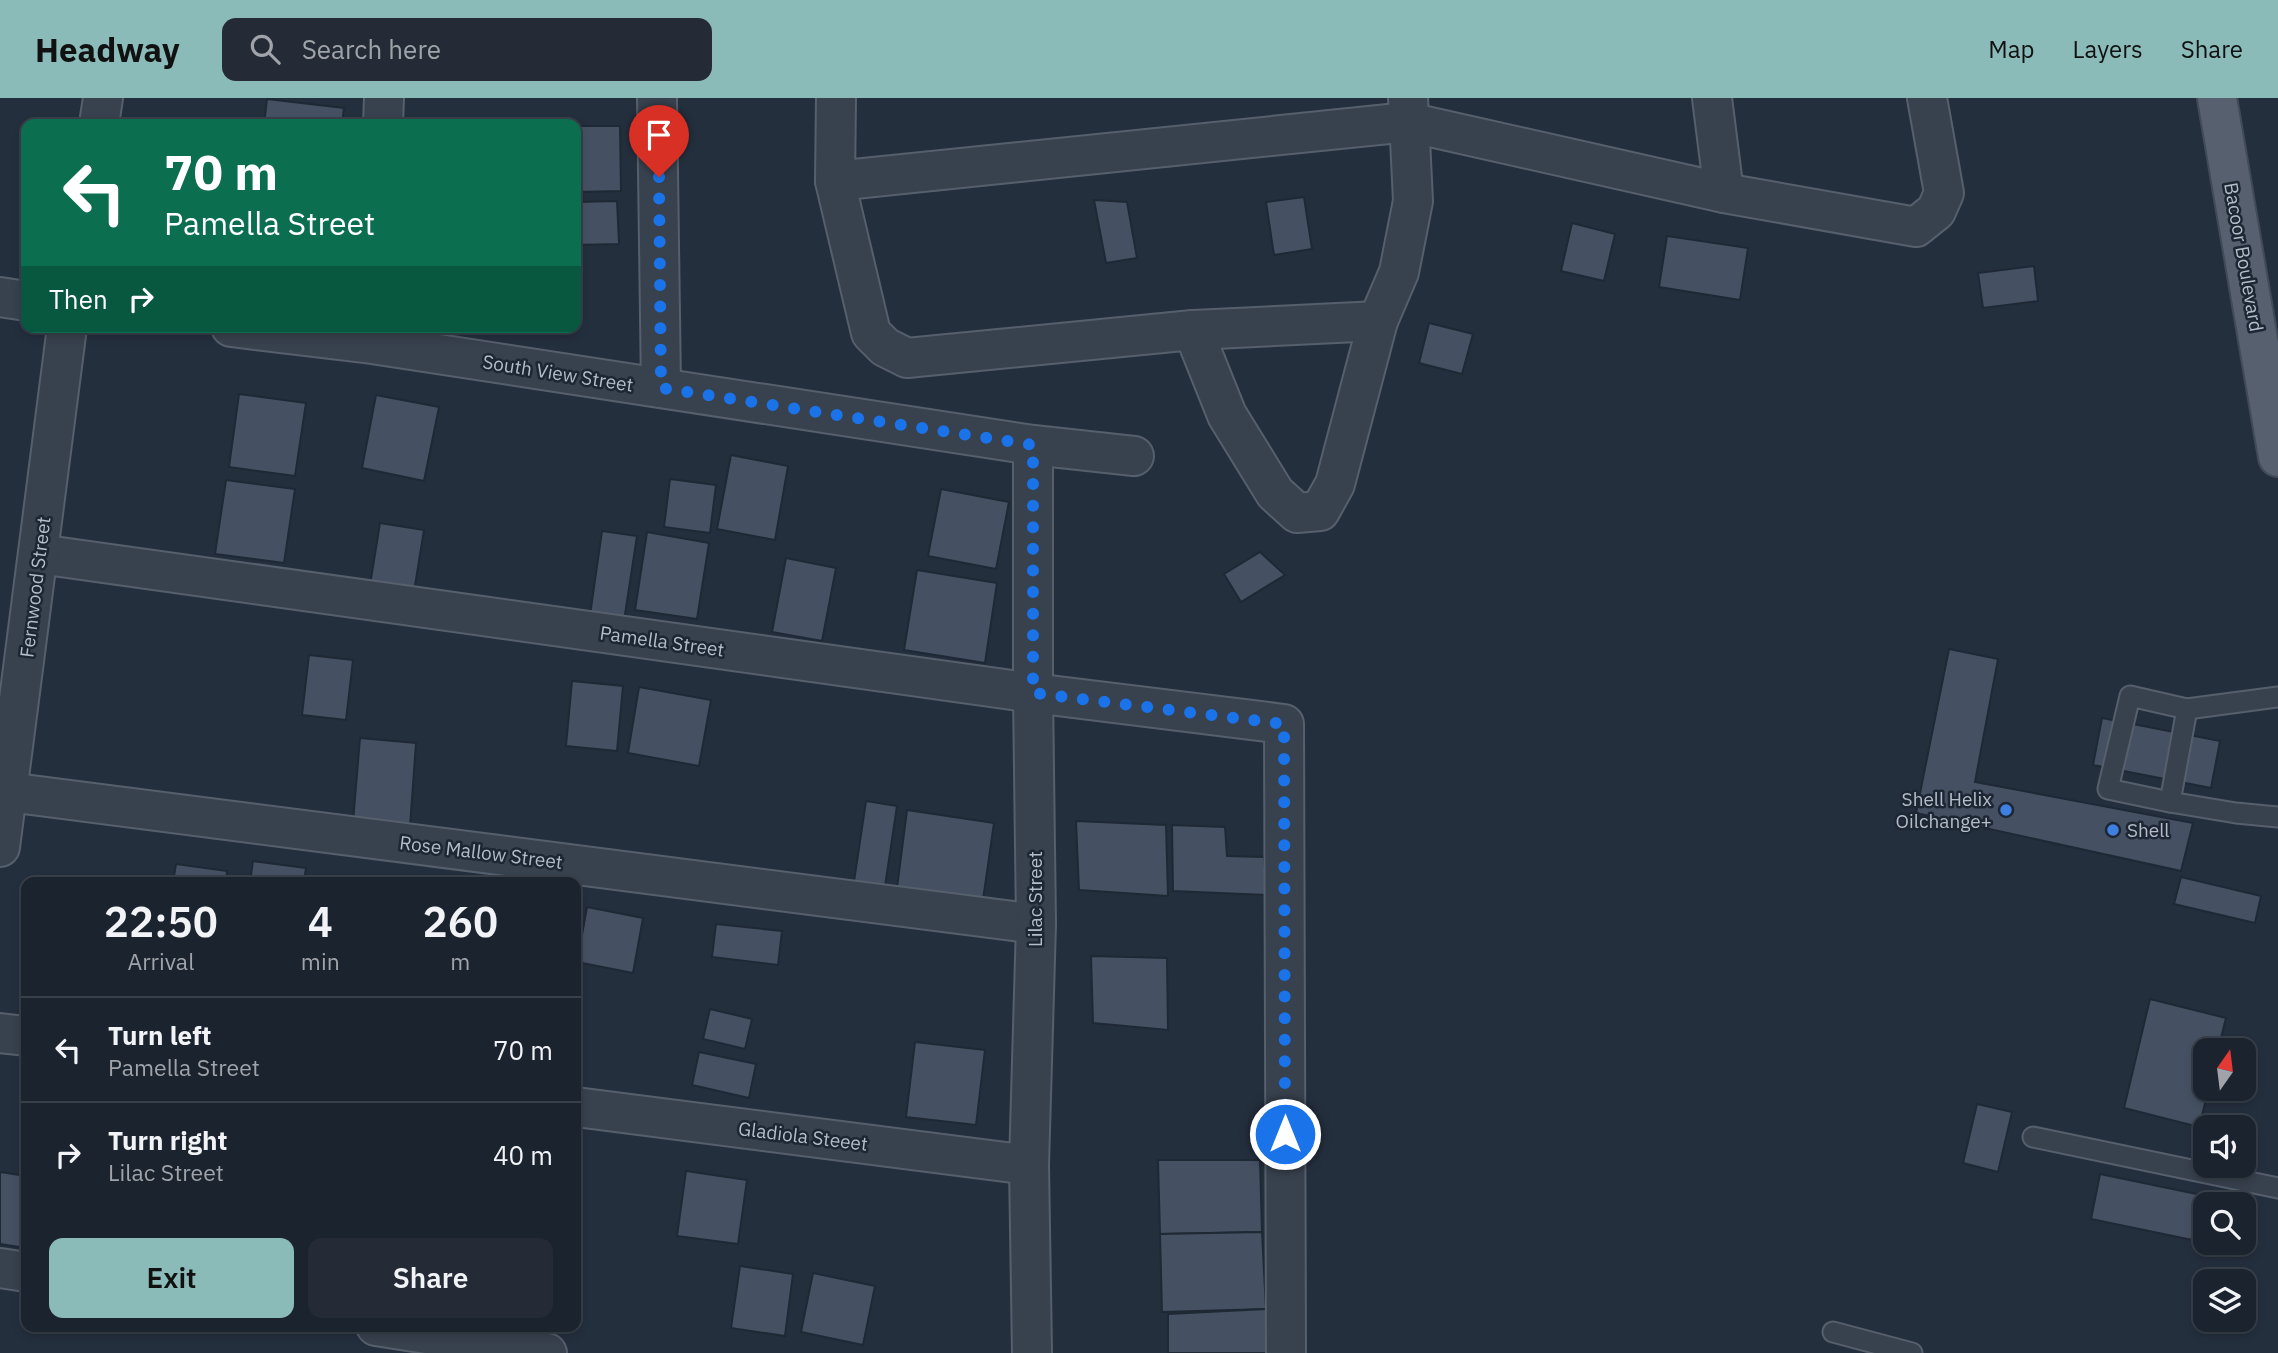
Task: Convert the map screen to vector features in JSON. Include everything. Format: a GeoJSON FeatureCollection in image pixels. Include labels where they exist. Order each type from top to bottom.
{"type":"FeatureCollection","features":[{"type":"Feature","properties":{"kind":"main road","name":"Bacoor Boulevard"},"geometry":{"type":"LineString","coordinates":[[2217,98],[2275,418],[2278,457]]}},
{"type":"Feature","properties":{"kind":"street"},"geometry":{"type":"LineString","coordinates":[[100,119],[103,98]]}},
{"type":"Feature","properties":{"kind":"street"},"geometry":{"type":"LineString","coordinates":[[383,119],[384,98]]}},
{"type":"Feature","properties":{"kind":"street"},"geometry":{"type":"LineString","coordinates":[[657,98],[661,388]]}},
{"type":"Feature","properties":{"kind":"street"},"geometry":{"type":"LineString","coordinates":[[836,98],[835,181],[871,333],[885,347],[907,358],[1193,330],[1378,321]]}},
{"type":"Feature","properties":{"kind":"street"},"geometry":{"type":"LineString","coordinates":[[1712,98],[1724,193]]}},
{"type":"Feature","properties":{"kind":"street"},"geometry":{"type":"LineString","coordinates":[[835,181],[1408,110],[1724,193],[1916,227],[1936,211],[1944,193],[1927,98]]}},
{"type":"Feature","properties":{"kind":"street"},"geometry":{"type":"LineString","coordinates":[[1193,330],[1227,415],[1275,493],[1297,513],[1320,511],[1335,484],[1378,321],[1399,272],[1413,201],[1408,110]]}},
{"type":"Feature","properties":{"kind":"street"},"geometry":{"type":"LineString","coordinates":[[0,297],[21,300]]}},
{"type":"Feature","properties":{"kind":"street","name":"Fernwood Street"},"geometry":{"type":"LineString","coordinates":[[0,847],[66,333]]}},
{"type":"Feature","properties":{"kind":"street","name":"South View Street"},"geometry":{"type":"LineString","coordinates":[[325,333],[372,336],[661,388],[1033,445],[1134,456]]}},
{"type":"Feature","properties":{"kind":"street","name":"Lilac Street"},"geometry":{"type":"LineString","coordinates":[[1032,1353],[1030,1165],[1037,924],[1033,445]]}},
{"type":"Feature","properties":{"kind":"street","name":"Pamella Street"},"geometry":{"type":"LineString","coordinates":[[39,554],[1033,693],[1284,724],[1286,1353]]}},
{"type":"Feature","properties":{"kind":"street","name":"Rose Mallow Street"},"geometry":{"type":"LineString","coordinates":[[8,792],[1037,924]]}},
{"type":"Feature","properties":{"kind":"street"},"geometry":{"type":"LineString","coordinates":[[0,1033],[21,1035]]}},
{"type":"Feature","properties":{"kind":"street","name":"Gladiola Steeet"},"geometry":{"type":"LineString","coordinates":[[581,1108],[1030,1165]]}},
{"type":"Feature","properties":{"kind":"street"},"geometry":{"type":"LineString","coordinates":[[0,1268],[21,1271]]}},
{"type":"Feature","properties":{"kind":"street"},"geometry":{"type":"LineString","coordinates":[[414,1332],[547,1353]]}},
{"type":"Feature","properties":{"kind":"lane"},"geometry":{"type":"LineString","coordinates":[[2278,697],[2187,709],[2130,696],[2108,789],[2236,813],[2278,817]]}},
{"type":"Feature","properties":{"kind":"lane"},"geometry":{"type":"LineString","coordinates":[[2170,802],[2187,709]]}},
{"type":"Feature","properties":{"kind":"lane"},"geometry":{"type":"LineString","coordinates":[[2033,1137],[2278,1188]]}},
{"type":"Feature","properties":{"kind":"lane"},"geometry":{"type":"LineString","coordinates":[[1833,1332],[1912,1353]]}},
{"type":"Feature","properties":{"kind":"building"},"geometry":{"type":"Polygon","coordinates":[[[267,99],[344,108],[343,119],[265,119],[267,99]]]}},
{"type":"Feature","properties":{"kind":"building"},"geometry":{"type":"Polygon","coordinates":[[[581,126],[620,126],[621,191],[581,192],[581,126]]]}},
{"type":"Feature","properties":{"kind":"building"},"geometry":{"type":"Polygon","coordinates":[[[1304,197],[1312,249],[1274,255],[1266,202],[1304,197]]]}},
{"type":"Feature","properties":{"kind":"building"},"geometry":{"type":"Polygon","coordinates":[[[1094,200],[1127,202],[1137,258],[1106,263],[1094,200]]]}},
{"type":"Feature","properties":{"kind":"building"},"geometry":{"type":"Polygon","coordinates":[[[617,201],[619,244],[581,245],[581,202],[617,201]]]}},
{"type":"Feature","properties":{"kind":"building"},"geometry":{"type":"Polygon","coordinates":[[[1572,223],[1615,234],[1604,281],[1561,271],[1572,223]]]}},
{"type":"Feature","properties":{"kind":"building"},"geometry":{"type":"Polygon","coordinates":[[[1667,236],[1748,248],[1740,300],[1659,287],[1667,236]]]}},
{"type":"Feature","properties":{"kind":"building"},"geometry":{"type":"Polygon","coordinates":[[[2034,266],[2038,301],[1983,308],[1978,273],[2034,266]]]}},
{"type":"Feature","properties":{"kind":"building"},"geometry":{"type":"Polygon","coordinates":[[[1429,323],[1473,334],[1462,374],[1419,363],[1429,323]]]}},
{"type":"Feature","properties":{"kind":"building"},"geometry":{"type":"Polygon","coordinates":[[[239,394],[306,403],[295,476],[229,467],[239,394]]]}},
{"type":"Feature","properties":{"kind":"building"},"geometry":{"type":"Polygon","coordinates":[[[376,395],[439,407],[424,481],[362,468],[376,395]]]}},
{"type":"Feature","properties":{"kind":"building"},"geometry":{"type":"Polygon","coordinates":[[[731,455],[788,466],[775,540],[717,529],[731,455]]]}},
{"type":"Feature","properties":{"kind":"building"},"geometry":{"type":"Polygon","coordinates":[[[670,479],[716,485],[710,533],[664,527],[670,479]]]}},
{"type":"Feature","properties":{"kind":"building"},"geometry":{"type":"Polygon","coordinates":[[[226,480],[295,489],[284,563],[215,554],[226,480]]]}},
{"type":"Feature","properties":{"kind":"building"},"geometry":{"type":"Polygon","coordinates":[[[941,489],[1009,502],[996,569],[928,556],[941,489]]]}},
{"type":"Feature","properties":{"kind":"building"},"geometry":{"type":"Polygon","coordinates":[[[380,523],[424,530],[414,592],[370,585],[380,523]]]}},
{"type":"Feature","properties":{"kind":"building"},"geometry":{"type":"Polygon","coordinates":[[[602,531],[637,536],[624,621],[590,615],[602,531]]]}},
{"type":"Feature","properties":{"kind":"building"},"geometry":{"type":"Polygon","coordinates":[[[647,532],[709,543],[697,619],[635,610],[647,532]]]}},
{"type":"Feature","properties":{"kind":"building"},"geometry":{"type":"Polygon","coordinates":[[[1260,552],[1285,575],[1241,602],[1224,574],[1260,552]]]}},
{"type":"Feature","properties":{"kind":"building"},"geometry":{"type":"Polygon","coordinates":[[[786,558],[836,568],[822,641],[772,632],[786,558]]]}},
{"type":"Feature","properties":{"kind":"building"},"geometry":{"type":"Polygon","coordinates":[[[917,570],[997,583],[985,663],[904,650],[917,570]]]}},
{"type":"Feature","properties":{"kind":"building"},"geometry":{"type":"Polygon","coordinates":[[[1949,649],[1998,659],[1975,782],[2193,823],[2181,871],[1916,813],[1949,649]]]}},
{"type":"Feature","properties":{"kind":"building"},"geometry":{"type":"Polygon","coordinates":[[[309,655],[353,660],[346,720],[302,715],[309,655]]]}},
{"type":"Feature","properties":{"kind":"building"},"geometry":{"type":"Polygon","coordinates":[[[572,681],[623,686],[617,751],[566,746],[572,681]]]}},
{"type":"Feature","properties":{"kind":"building"},"geometry":{"type":"Polygon","coordinates":[[[639,687],[711,700],[699,766],[628,753],[639,687]]]}},
{"type":"Feature","properties":{"kind":"building"},"geometry":{"type":"Polygon","coordinates":[[[2102,718],[2220,741],[2211,788],[2093,765],[2102,718]]]}},
{"type":"Feature","properties":{"kind":"building"},"geometry":{"type":"Polygon","coordinates":[[[360,738],[416,743],[410,827],[353,822],[360,738]]]}},
{"type":"Feature","properties":{"kind":"building"},"geometry":{"type":"Polygon","coordinates":[[[866,801],[897,806],[884,893],[853,888],[866,801]]]}},
{"type":"Feature","properties":{"kind":"building"},"geometry":{"type":"Polygon","coordinates":[[[907,810],[994,823],[983,900],[897,888],[907,810]]]}},
{"type":"Feature","properties":{"kind":"building"},"geometry":{"type":"Polygon","coordinates":[[[1076,821],[1166,825],[1168,896],[1079,890],[1076,821]]]}},
{"type":"Feature","properties":{"kind":"building"},"geometry":{"type":"Polygon","coordinates":[[[1172,825],[1225,827],[1227,856],[1264,857],[1267,895],[1173,891],[1172,825]]]}},
{"type":"Feature","properties":{"kind":"building"},"geometry":{"type":"Polygon","coordinates":[[[253,861],[306,868],[305,877],[251,877],[253,861]]]}},
{"type":"Feature","properties":{"kind":"building"},"geometry":{"type":"Polygon","coordinates":[[[176,864],[227,871],[226,877],[174,877],[176,864]]]}},
{"type":"Feature","properties":{"kind":"building"},"geometry":{"type":"Polygon","coordinates":[[[2181,877],[2261,896],[2255,923],[2174,904],[2181,877]]]}},
{"type":"Feature","properties":{"kind":"building"},"geometry":{"type":"Polygon","coordinates":[[[587,907],[643,918],[633,973],[581,963],[581,940],[587,907]]]}},
{"type":"Feature","properties":{"kind":"building"},"geometry":{"type":"Polygon","coordinates":[[[716,924],[782,931],[778,965],[712,957],[716,924]]]}},
{"type":"Feature","properties":{"kind":"building"},"geometry":{"type":"Polygon","coordinates":[[[1091,956],[1167,958],[1168,1030],[1093,1023],[1091,956]]]}},
{"type":"Feature","properties":{"kind":"building"},"geometry":{"type":"Polygon","coordinates":[[[2150,999],[2226,1018],[2221,1038],[2193,1038],[2193,1101],[2206,1101],[2202,1115],[2193,1115],[2193,1125],[2124,1108],[2150,999]]]}},
{"type":"Feature","properties":{"kind":"building"},"geometry":{"type":"Polygon","coordinates":[[[710,1009],[752,1019],[745,1049],[703,1039],[710,1009]]]}},
{"type":"Feature","properties":{"kind":"building"},"geometry":{"type":"Polygon","coordinates":[[[915,1042],[985,1050],[976,1125],[906,1117],[915,1042]]]}},
{"type":"Feature","properties":{"kind":"building"},"geometry":{"type":"Polygon","coordinates":[[[699,1052],[756,1064],[749,1098],[692,1085],[699,1052]]]}},
{"type":"Feature","properties":{"kind":"building"},"geometry":{"type":"Polygon","coordinates":[[[1977,1104],[2012,1112],[1998,1172],[1963,1163],[1977,1104]]]}},
{"type":"Feature","properties":{"kind":"building"},"geometry":{"type":"Polygon","coordinates":[[[1158,1160],[1260,1160],[1262,1232],[1160,1234],[1158,1160]]]}},
{"type":"Feature","properties":{"kind":"building"},"geometry":{"type":"Polygon","coordinates":[[[686,1171],[747,1180],[738,1244],[677,1236],[686,1171]]]}},
{"type":"Feature","properties":{"kind":"building"},"geometry":{"type":"Polygon","coordinates":[[[0,1172],[21,1175],[21,1247],[0,1244],[0,1172]]]}},
{"type":"Feature","properties":{"kind":"building"},"geometry":{"type":"Polygon","coordinates":[[[2100,1174],[2193,1193],[2193,1240],[2091,1219],[2100,1174]]]}},
{"type":"Feature","properties":{"kind":"building"},"geometry":{"type":"Polygon","coordinates":[[[1262,1232],[1266,1309],[1162,1312],[1160,1234],[1262,1232]]]}},
{"type":"Feature","properties":{"kind":"building"},"geometry":{"type":"Polygon","coordinates":[[[740,1266],[793,1274],[785,1336],[731,1328],[740,1266]]]}},
{"type":"Feature","properties":{"kind":"building"},"geometry":{"type":"Polygon","coordinates":[[[813,1273],[875,1286],[863,1345],[801,1332],[813,1273]]]}},
{"type":"Feature","properties":{"kind":"building"},"geometry":{"type":"Polygon","coordinates":[[[1266,1309],[1267,1353],[1168,1353],[1168,1314],[1266,1309]]]}},
{"type":"Feature","properties":{"kind":"place","name":"Shell Helix Oilchange+"},"geometry":{"type":"Point","coordinates":[2006,810]}},
{"type":"Feature","properties":{"kind":"place","name":"Shell"},"geometry":{"type":"Point","coordinates":[2113,830]}},
{"type":"Feature","properties":{"kind":"route"},"geometry":{"type":"LineString","coordinates":[[659,177],[661,388],[1033,445],[1033,693],[1284,724],[1285,1134]]}}]}
